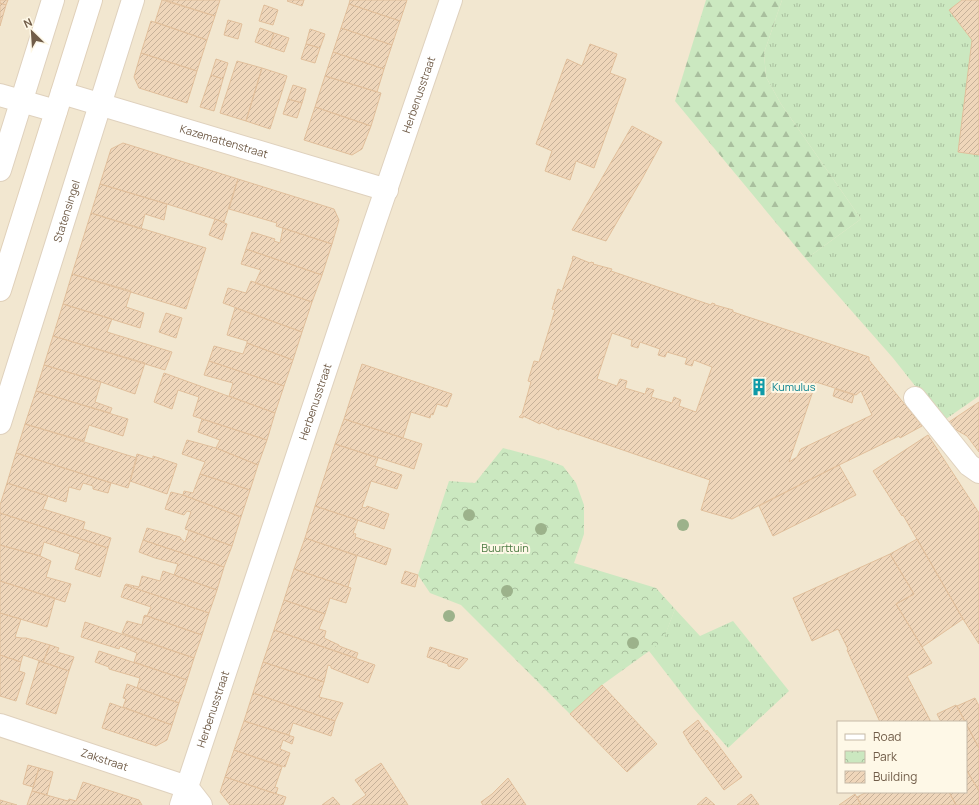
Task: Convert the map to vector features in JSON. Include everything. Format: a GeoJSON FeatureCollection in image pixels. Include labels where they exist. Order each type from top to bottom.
{"type":"FeatureCollection","features":[{"type":"Feature","properties":{"kind":"street"},"geometry":{"type":"LineString","coordinates":[[0,170],[53,0]]}},
{"type":"Feature","properties":{"kind":"street"},"geometry":{"type":"LineString","coordinates":[[0,290],[91,0]]}},
{"type":"Feature","properties":{"kind":"street","name":"Statensingel"},"geometry":{"type":"LineString","coordinates":[[0,423],[133,0]]}},
{"type":"Feature","properties":{"kind":"street","name":"Herbenusstraat"},"geometry":{"type":"LineString","coordinates":[[184,796],[451,0]]}},
{"type":"Feature","properties":{"kind":"street","name":"Kazemattenstraat"},"geometry":{"type":"LineString","coordinates":[[0,95],[22,101],[100,104],[387,190]]}},
{"type":"Feature","properties":{"kind":"street"},"geometry":{"type":"LineString","coordinates":[[915,398],[969,465],[979,472]]}},
{"type":"Feature","properties":{"kind":"street","name":"Zakstraat"},"geometry":{"type":"LineString","coordinates":[[0,725],[184,796]]}},
{"type":"Feature","properties":{"kind":"street"},"geometry":{"type":"LineString","coordinates":[[184,796],[201,805]]}},
{"type":"Feature","properties":{"kind":"shaded area"},"geometry":{"type":"Polygon","coordinates":[[[0,0],[979,0],[979,805],[0,805],[0,0]]]}},
{"type":"Feature","properties":{"kind":"green space"},"geometry":{"type":"Polygon","coordinates":[[[706,0],[782,0],[764,53],[766,77],[781,104],[861,219],[806,259],[675,101],[706,0]]]}},
{"type":"Feature","properties":{"kind":"green space"},"geometry":{"type":"Polygon","coordinates":[[[782,0],[979,0],[979,396],[943,421],[893,358],[806,259],[861,219],[781,104],[766,77],[764,53],[782,0]]]}},
{"type":"Feature","properties":{"kind":"green space","name":"Buurttuin"},"geometry":{"type":"Polygon","coordinates":[[[503,448],[544,459],[563,466],[576,483],[584,505],[584,534],[574,563],[656,588],[675,609],[663,641],[602,685],[570,714],[461,605],[430,593],[418,575],[449,481],[475,483],[503,448]]]}},
{"type":"Feature","properties":{"kind":"green space"},"geometry":{"type":"Polygon","coordinates":[[[675,609],[700,636],[733,621],[789,691],[728,748],[694,709],[649,651],[663,640],[675,609]]]}},
{"type":"Feature","properties":{"kind":"building"},"geometry":{"type":"Polygon","coordinates":[[[0,0],[8,0],[6,5],[0,3],[0,0]]]}},
{"type":"Feature","properties":{"kind":"building"},"geometry":{"type":"Polygon","coordinates":[[[162,0],[215,16],[207,40],[155,22],[162,0]]]}},
{"type":"Feature","properties":{"kind":"building"},"geometry":{"type":"Polygon","coordinates":[[[165,0],[220,0],[215,16],[165,0]]]}},
{"type":"Feature","properties":{"kind":"building"},"geometry":{"type":"Polygon","coordinates":[[[304,0],[302,6],[287,1],[304,0]]]}},
{"type":"Feature","properties":{"kind":"building"},"geometry":{"type":"Polygon","coordinates":[[[350,0],[407,0],[400,21],[349,4],[350,0]]]}},
{"type":"Feature","properties":{"kind":"building"},"geometry":{"type":"Polygon","coordinates":[[[962,0],[979,0],[979,155],[958,152],[972,40],[949,10],[962,0]]]}},
{"type":"Feature","properties":{"kind":"building"},"geometry":{"type":"Polygon","coordinates":[[[0,3],[6,5],[0,26],[0,3]]]}},
{"type":"Feature","properties":{"kind":"building"},"geometry":{"type":"Polygon","coordinates":[[[349,4],[400,21],[392,45],[341,28],[349,4]]]}},
{"type":"Feature","properties":{"kind":"building"},"geometry":{"type":"Polygon","coordinates":[[[264,5],[278,10],[273,25],[259,21],[264,5]]]}},
{"type":"Feature","properties":{"kind":"building"},"geometry":{"type":"Polygon","coordinates":[[[228,20],[242,24],[238,39],[224,35],[228,20]]]}},
{"type":"Feature","properties":{"kind":"building"},"geometry":{"type":"Polygon","coordinates":[[[151,21],[207,40],[197,71],[141,53],[151,21]]]}},
{"type":"Feature","properties":{"kind":"building"},"geometry":{"type":"Polygon","coordinates":[[[260,28],[274,33],[269,47],[255,42],[260,28]]]}},
{"type":"Feature","properties":{"kind":"building"},"geometry":{"type":"Polygon","coordinates":[[[341,28],[392,45],[384,69],[333,52],[341,28]]]}},
{"type":"Feature","properties":{"kind":"building"},"geometry":{"type":"Polygon","coordinates":[[[310,29],[325,34],[320,48],[306,44],[310,29]]]}},
{"type":"Feature","properties":{"kind":"building"},"geometry":{"type":"Polygon","coordinates":[[[274,33],[289,38],[284,52],[269,47],[274,33]]]}},
{"type":"Feature","properties":{"kind":"building"},"geometry":{"type":"Polygon","coordinates":[[[306,44],[320,48],[315,63],[301,59],[306,44]]]}},
{"type":"Feature","properties":{"kind":"building"},"geometry":{"type":"Polygon","coordinates":[[[590,44],[617,54],[610,73],[626,79],[594,168],[576,161],[570,180],[545,171],[552,151],[536,144],[567,59],[582,66],[590,44]]]}},
{"type":"Feature","properties":{"kind":"building"},"geometry":{"type":"Polygon","coordinates":[[[333,52],[384,69],[377,92],[325,76],[333,52]]]}},
{"type":"Feature","properties":{"kind":"building"},"geometry":{"type":"Polygon","coordinates":[[[141,53],[197,71],[187,103],[139,88],[134,77],[141,53]]]}},
{"type":"Feature","properties":{"kind":"building"},"geometry":{"type":"Polygon","coordinates":[[[216,59],[228,63],[223,79],[211,75],[216,59]]]}},
{"type":"Feature","properties":{"kind":"building"},"geometry":{"type":"Polygon","coordinates":[[[237,61],[262,68],[246,121],[220,113],[237,61]]]}},
{"type":"Feature","properties":{"kind":"building"},"geometry":{"type":"Polygon","coordinates":[[[262,68],[287,76],[270,129],[246,121],[262,68]]]}},
{"type":"Feature","properties":{"kind":"building"},"geometry":{"type":"Polygon","coordinates":[[[211,75],[223,79],[214,111],[200,107],[211,75]]]}},
{"type":"Feature","properties":{"kind":"building"},"geometry":{"type":"Polygon","coordinates":[[[325,76],[381,93],[371,126],[315,107],[325,76]]]}},
{"type":"Feature","properties":{"kind":"building"},"geometry":{"type":"Polygon","coordinates":[[[293,85],[306,89],[302,103],[288,99],[293,85]]]}},
{"type":"Feature","properties":{"kind":"building"},"geometry":{"type":"Polygon","coordinates":[[[288,99],[302,103],[297,118],[283,114],[288,99]]]}},
{"type":"Feature","properties":{"kind":"building"},"geometry":{"type":"Polygon","coordinates":[[[315,107],[371,126],[362,149],[352,155],[304,140],[315,107]]]}},
{"type":"Feature","properties":{"kind":"building"},"geometry":{"type":"Polygon","coordinates":[[[632,126],[662,142],[643,177],[606,241],[572,230],[632,126]]]}},
{"type":"Feature","properties":{"kind":"building"},"geometry":{"type":"Polygon","coordinates":[[[123,143],[238,179],[224,222],[100,184],[111,149],[123,143]]]}},
{"type":"Feature","properties":{"kind":"building"},"geometry":{"type":"Polygon","coordinates":[[[238,179],[334,209],[339,220],[332,244],[276,226],[277,223],[229,209],[238,179]]]}},
{"type":"Feature","properties":{"kind":"building"},"geometry":{"type":"Polygon","coordinates":[[[100,184],[167,204],[164,220],[145,214],[141,229],[91,213],[100,184]]]}},
{"type":"Feature","properties":{"kind":"building"},"geometry":{"type":"Polygon","coordinates":[[[91,213],[206,248],[186,309],[72,274],[91,213]]]}},
{"type":"Feature","properties":{"kind":"building"},"geometry":{"type":"Polygon","coordinates":[[[215,219],[227,224],[222,240],[209,235],[215,219]]]}},
{"type":"Feature","properties":{"kind":"building"},"geometry":{"type":"Polygon","coordinates":[[[283,228],[332,244],[322,275],[246,249],[252,232],[275,239],[274,241],[280,243],[283,228]]]}},
{"type":"Feature","properties":{"kind":"building"},"geometry":{"type":"Polygon","coordinates":[[[246,249],[322,275],[312,302],[255,283],[261,270],[241,264],[246,249]]]}},
{"type":"Feature","properties":{"kind":"building","name":"Kumulus"},"geometry":{"type":"Polygon","coordinates":[[[573,256],[590,263],[594,263],[593,264],[612,269],[611,271],[711,305],[712,303],[733,310],[733,312],[869,357],[869,360],[922,426],[900,438],[899,436],[839,465],[732,519],[701,510],[710,480],[559,428],[559,430],[541,422],[540,424],[523,416],[523,418],[519,417],[522,414],[531,382],[528,381],[534,361],[539,362],[555,310],[552,309],[558,289],[562,291],[573,256]],[[612,333],[597,379],[617,386],[620,379],[627,381],[625,388],[645,394],[647,388],[654,390],[651,397],[672,403],[674,397],[681,400],[679,406],[696,412],[712,367],[694,360],[692,366],[685,364],[687,358],[667,352],[665,357],[658,355],[660,349],[640,342],[638,348],[631,346],[632,340],[612,333]],[[816,382],[789,462],[797,457],[801,449],[872,415],[861,391],[856,395],[816,382]]]}},
{"type":"Feature","properties":{"kind":"building"},"geometry":{"type":"Polygon","coordinates":[[[72,274],[131,291],[126,307],[144,313],[140,328],[63,304],[72,274]]]}},
{"type":"Feature","properties":{"kind":"building"},"geometry":{"type":"Polygon","coordinates":[[[251,281],[312,302],[302,332],[223,303],[228,288],[246,293],[251,281]]]}},
{"type":"Feature","properties":{"kind":"building"},"geometry":{"type":"Polygon","coordinates":[[[63,304],[112,319],[107,332],[172,352],[165,370],[53,336],[63,304]]]}},
{"type":"Feature","properties":{"kind":"building"},"geometry":{"type":"Polygon","coordinates":[[[235,308],[302,332],[293,360],[247,343],[247,341],[227,335],[235,308]]]}},
{"type":"Feature","properties":{"kind":"building"},"geometry":{"type":"Polygon","coordinates":[[[166,313],[182,318],[176,338],[159,332],[166,313]]]}},
{"type":"Feature","properties":{"kind":"building"},"geometry":{"type":"Polygon","coordinates":[[[53,336],[145,363],[135,394],[44,365],[53,336]]]}},
{"type":"Feature","properties":{"kind":"building"},"geometry":{"type":"Polygon","coordinates":[[[247,343],[293,360],[284,386],[209,361],[214,346],[243,354],[247,343]]]}},
{"type":"Feature","properties":{"kind":"building"},"geometry":{"type":"Polygon","coordinates":[[[209,361],[284,386],[275,413],[229,396],[233,383],[204,375],[209,361]]]}},
{"type":"Feature","properties":{"kind":"building"},"geometry":{"type":"Polygon","coordinates":[[[362,364],[452,394],[447,407],[437,404],[433,415],[431,414],[430,418],[411,412],[403,438],[344,419],[362,364]]]}},
{"type":"Feature","properties":{"kind":"building"},"geometry":{"type":"Polygon","coordinates":[[[44,365],[101,382],[95,402],[112,408],[110,413],[36,391],[44,365]]]}},
{"type":"Feature","properties":{"kind":"building"},"geometry":{"type":"Polygon","coordinates":[[[164,373],[275,413],[267,440],[193,416],[199,397],[178,390],[172,409],[154,402],[164,373]]]}},
{"type":"Feature","properties":{"kind":"building"},"geometry":{"type":"Polygon","coordinates":[[[835,389],[854,395],[852,403],[833,396],[835,389]]]}},
{"type":"Feature","properties":{"kind":"building"},"geometry":{"type":"Polygon","coordinates":[[[36,391],[128,419],[123,436],[89,425],[84,441],[25,424],[36,391]]]}},
{"type":"Feature","properties":{"kind":"building"},"geometry":{"type":"Polygon","coordinates":[[[979,402],[979,452],[967,436],[946,424],[979,402]]]}},
{"type":"Feature","properties":{"kind":"building"},"geometry":{"type":"Polygon","coordinates":[[[202,419],[267,440],[258,465],[216,448],[220,440],[198,432],[202,419]]]}},
{"type":"Feature","properties":{"kind":"building"},"geometry":{"type":"Polygon","coordinates":[[[344,419],[422,444],[414,469],[335,444],[344,419]]]}},
{"type":"Feature","properties":{"kind":"building"},"geometry":{"type":"Polygon","coordinates":[[[25,424],[137,458],[128,488],[16,453],[25,424]]]}},
{"type":"Feature","properties":{"kind":"building"},"geometry":{"type":"Polygon","coordinates":[[[928,435],[979,513],[979,644],[903,515],[902,516],[873,471],[928,435]]]}},
{"type":"Feature","properties":{"kind":"building"},"geometry":{"type":"Polygon","coordinates":[[[187,440],[216,448],[258,465],[250,490],[200,474],[205,462],[182,454],[187,440]]]}},
{"type":"Feature","properties":{"kind":"building"},"geometry":{"type":"Polygon","coordinates":[[[335,444],[378,458],[375,466],[402,475],[397,489],[371,481],[362,507],[366,508],[367,506],[389,514],[384,529],[315,506],[335,444]]]}},
{"type":"Feature","properties":{"kind":"building"},"geometry":{"type":"Polygon","coordinates":[[[16,453],[111,483],[108,493],[93,489],[93,486],[83,483],[80,490],[69,487],[66,502],[7,483],[16,453]]]}},
{"type":"Feature","properties":{"kind":"building"},"geometry":{"type":"Polygon","coordinates":[[[137,454],[153,459],[153,456],[177,464],[167,494],[130,481],[137,454]]]}},
{"type":"Feature","properties":{"kind":"building"},"geometry":{"type":"Polygon","coordinates":[[[839,465],[856,495],[773,536],[759,506],[839,465]]]}},
{"type":"Feature","properties":{"kind":"building"},"geometry":{"type":"Polygon","coordinates":[[[200,474],[250,490],[241,517],[183,495],[184,491],[193,493],[200,474]]]}},
{"type":"Feature","properties":{"kind":"building"},"geometry":{"type":"Polygon","coordinates":[[[7,483],[48,496],[43,509],[85,522],[83,529],[111,538],[108,548],[0,513],[0,505],[7,483]]]}},
{"type":"Feature","properties":{"kind":"building"},"geometry":{"type":"Polygon","coordinates":[[[171,492],[183,495],[241,517],[232,546],[185,529],[191,512],[187,511],[184,515],[165,509],[171,492]]]}},
{"type":"Feature","properties":{"kind":"building"},"geometry":{"type":"Polygon","coordinates":[[[315,506],[358,520],[353,533],[356,534],[355,537],[391,549],[386,565],[305,538],[315,506]]]}},
{"type":"Feature","properties":{"kind":"building"},"geometry":{"type":"Polygon","coordinates":[[[0,513],[108,548],[100,577],[75,569],[80,554],[44,542],[40,556],[0,545],[0,513]]]}},
{"type":"Feature","properties":{"kind":"building"},"geometry":{"type":"Polygon","coordinates":[[[147,528],[180,537],[185,542],[189,530],[232,546],[224,567],[143,540],[147,528]]]}},
{"type":"Feature","properties":{"kind":"building"},"geometry":{"type":"Polygon","coordinates":[[[305,538],[357,556],[348,587],[294,569],[305,538]]]}},
{"type":"Feature","properties":{"kind":"building"},"geometry":{"type":"Polygon","coordinates":[[[917,539],[963,619],[922,647],[896,604],[914,594],[890,554],[917,539]]]}},
{"type":"Feature","properties":{"kind":"building"},"geometry":{"type":"Polygon","coordinates":[[[143,540],[224,567],[217,590],[174,575],[178,564],[139,552],[143,540]]]}},
{"type":"Feature","properties":{"kind":"building"},"geometry":{"type":"Polygon","coordinates":[[[0,545],[40,556],[51,561],[46,577],[71,584],[65,602],[0,581],[0,545]]]}},
{"type":"Feature","properties":{"kind":"building"},"geometry":{"type":"Polygon","coordinates":[[[890,554],[914,594],[896,604],[932,663],[907,676],[930,721],[880,721],[838,629],[812,641],[793,598],[890,554]]]}},
{"type":"Feature","properties":{"kind":"building"},"geometry":{"type":"Polygon","coordinates":[[[294,569],[351,588],[346,603],[330,598],[325,614],[284,600],[294,569]]]}},
{"type":"Feature","properties":{"kind":"building"},"geometry":{"type":"Polygon","coordinates":[[[163,571],[217,590],[209,613],[125,585],[139,587],[142,576],[160,581],[163,571]]]}},
{"type":"Feature","properties":{"kind":"building"},"geometry":{"type":"Polygon","coordinates":[[[405,571],[418,575],[415,587],[401,583],[405,571]]]}},
{"type":"Feature","properties":{"kind":"building"},"geometry":{"type":"Polygon","coordinates":[[[0,581],[55,598],[47,627],[0,613],[0,581]]]}},
{"type":"Feature","properties":{"kind":"building"},"geometry":{"type":"Polygon","coordinates":[[[125,585],[209,613],[202,635],[147,616],[151,607],[121,597],[125,585]]]}},
{"type":"Feature","properties":{"kind":"building"},"geometry":{"type":"Polygon","coordinates":[[[284,600],[325,614],[319,629],[326,631],[324,638],[339,646],[358,653],[356,658],[274,630],[284,600]]]}},
{"type":"Feature","properties":{"kind":"building"},"geometry":{"type":"Polygon","coordinates":[[[0,613],[21,619],[15,637],[26,638],[50,645],[43,662],[23,655],[21,662],[0,655],[0,613]]]}},
{"type":"Feature","properties":{"kind":"building"},"geometry":{"type":"Polygon","coordinates":[[[144,616],[202,635],[194,658],[122,633],[127,621],[142,625],[144,616]]]}},
{"type":"Feature","properties":{"kind":"building"},"geometry":{"type":"Polygon","coordinates":[[[85,622],[194,658],[187,680],[134,662],[137,653],[120,646],[119,649],[81,637],[85,622]]]}},
{"type":"Feature","properties":{"kind":"building"},"geometry":{"type":"Polygon","coordinates":[[[274,630],[375,665],[368,683],[331,668],[331,666],[328,665],[324,682],[263,662],[274,630]]]}},
{"type":"Feature","properties":{"kind":"building"},"geometry":{"type":"Polygon","coordinates":[[[50,645],[59,648],[57,652],[74,657],[69,671],[43,662],[50,645]]]}},
{"type":"Feature","properties":{"kind":"building"},"geometry":{"type":"Polygon","coordinates":[[[430,647],[468,659],[459,669],[448,666],[448,664],[427,657],[430,647]]]}},
{"type":"Feature","properties":{"kind":"building"},"geometry":{"type":"Polygon","coordinates":[[[99,651],[187,680],[179,703],[137,688],[140,678],[109,669],[109,667],[95,662],[99,651]]]}},
{"type":"Feature","properties":{"kind":"building"},"geometry":{"type":"Polygon","coordinates":[[[0,655],[21,662],[19,671],[25,673],[16,701],[0,696],[0,655]]]}},
{"type":"Feature","properties":{"kind":"building"},"geometry":{"type":"Polygon","coordinates":[[[39,661],[69,671],[56,714],[26,704],[39,661]]]}},
{"type":"Feature","properties":{"kind":"building"},"geometry":{"type":"Polygon","coordinates":[[[263,662],[324,682],[319,697],[343,703],[335,721],[253,693],[263,662]]]}},
{"type":"Feature","properties":{"kind":"building"},"geometry":{"type":"Polygon","coordinates":[[[127,684],[179,703],[172,725],[123,707],[126,699],[123,698],[127,684]]]}},
{"type":"Feature","properties":{"kind":"building"},"geometry":{"type":"Polygon","coordinates":[[[602,685],[657,744],[627,772],[570,714],[602,685]]]}},
{"type":"Feature","properties":{"kind":"building"},"geometry":{"type":"Polygon","coordinates":[[[253,693],[335,721],[331,736],[293,723],[289,735],[244,721],[253,693]]]}},
{"type":"Feature","properties":{"kind":"building"},"geometry":{"type":"Polygon","coordinates":[[[975,698],[979,706],[979,748],[967,725],[967,721],[965,721],[957,706],[975,698]]]}},
{"type":"Feature","properties":{"kind":"building"},"geometry":{"type":"Polygon","coordinates":[[[110,703],[172,725],[167,740],[156,746],[102,728],[110,703]]]}},
{"type":"Feature","properties":{"kind":"building"},"geometry":{"type":"Polygon","coordinates":[[[956,705],[964,721],[940,721],[937,714],[956,705]]]}},
{"type":"Feature","properties":{"kind":"building"},"geometry":{"type":"Polygon","coordinates":[[[698,720],[742,777],[724,790],[690,744],[683,732],[698,720]]]}},
{"type":"Feature","properties":{"kind":"building"},"geometry":{"type":"Polygon","coordinates":[[[244,721],[294,737],[292,744],[283,740],[280,749],[290,753],[285,767],[234,750],[244,721]]]}},
{"type":"Feature","properties":{"kind":"building"},"geometry":{"type":"Polygon","coordinates":[[[967,726],[979,748],[979,791],[967,771],[967,726]]]}},
{"type":"Feature","properties":{"kind":"building"},"geometry":{"type":"Polygon","coordinates":[[[234,750],[282,767],[275,787],[278,788],[276,794],[225,777],[234,750]]]}},
{"type":"Feature","properties":{"kind":"building"},"geometry":{"type":"Polygon","coordinates":[[[381,763],[408,805],[352,805],[366,795],[355,780],[381,763]]]}},
{"type":"Feature","properties":{"kind":"building"},"geometry":{"type":"Polygon","coordinates":[[[28,765],[39,768],[33,787],[23,784],[28,765]]]}},
{"type":"Feature","properties":{"kind":"building"},"geometry":{"type":"Polygon","coordinates":[[[39,768],[53,772],[47,795],[32,791],[39,768]]]}},
{"type":"Feature","properties":{"kind":"building"},"geometry":{"type":"Polygon","coordinates":[[[967,771],[979,791],[979,805],[956,805],[950,793],[967,793],[967,771]]]}},
{"type":"Feature","properties":{"kind":"building"},"geometry":{"type":"Polygon","coordinates":[[[225,777],[286,797],[283,805],[230,805],[220,792],[225,777]]]}},
{"type":"Feature","properties":{"kind":"building"},"geometry":{"type":"Polygon","coordinates":[[[508,778],[526,805],[483,805],[481,802],[492,794],[508,778]]]}},
{"type":"Feature","properties":{"kind":"building"},"geometry":{"type":"Polygon","coordinates":[[[83,782],[139,800],[142,805],[27,805],[32,791],[68,801],[69,799],[76,801],[83,782]]]}},
{"type":"Feature","properties":{"kind":"building"},"geometry":{"type":"Polygon","coordinates":[[[865,793],[950,793],[956,805],[861,805],[857,797],[865,793]]]}},
{"type":"Feature","properties":{"kind":"building"},"geometry":{"type":"Polygon","coordinates":[[[751,794],[759,805],[737,805],[751,794]]]}},
{"type":"Feature","properties":{"kind":"building"},"geometry":{"type":"Polygon","coordinates":[[[855,794],[861,805],[839,805],[855,794]]]}},
{"type":"Feature","properties":{"kind":"building"},"geometry":{"type":"Polygon","coordinates":[[[333,797],[340,805],[322,805],[333,797]]]}},
{"type":"Feature","properties":{"kind":"building"},"geometry":{"type":"Polygon","coordinates":[[[706,797],[715,805],[697,805],[706,797]]]}},
{"type":"Feature","properties":{"kind":"building"},"geometry":{"type":"Polygon","coordinates":[[[0,800],[17,805],[0,805],[0,800]]]}},
{"type":"Feature","properties":{"kind":"place","name":"Kumulus"},"geometry":{"type":"Point","coordinates":[759,387]}}]}
